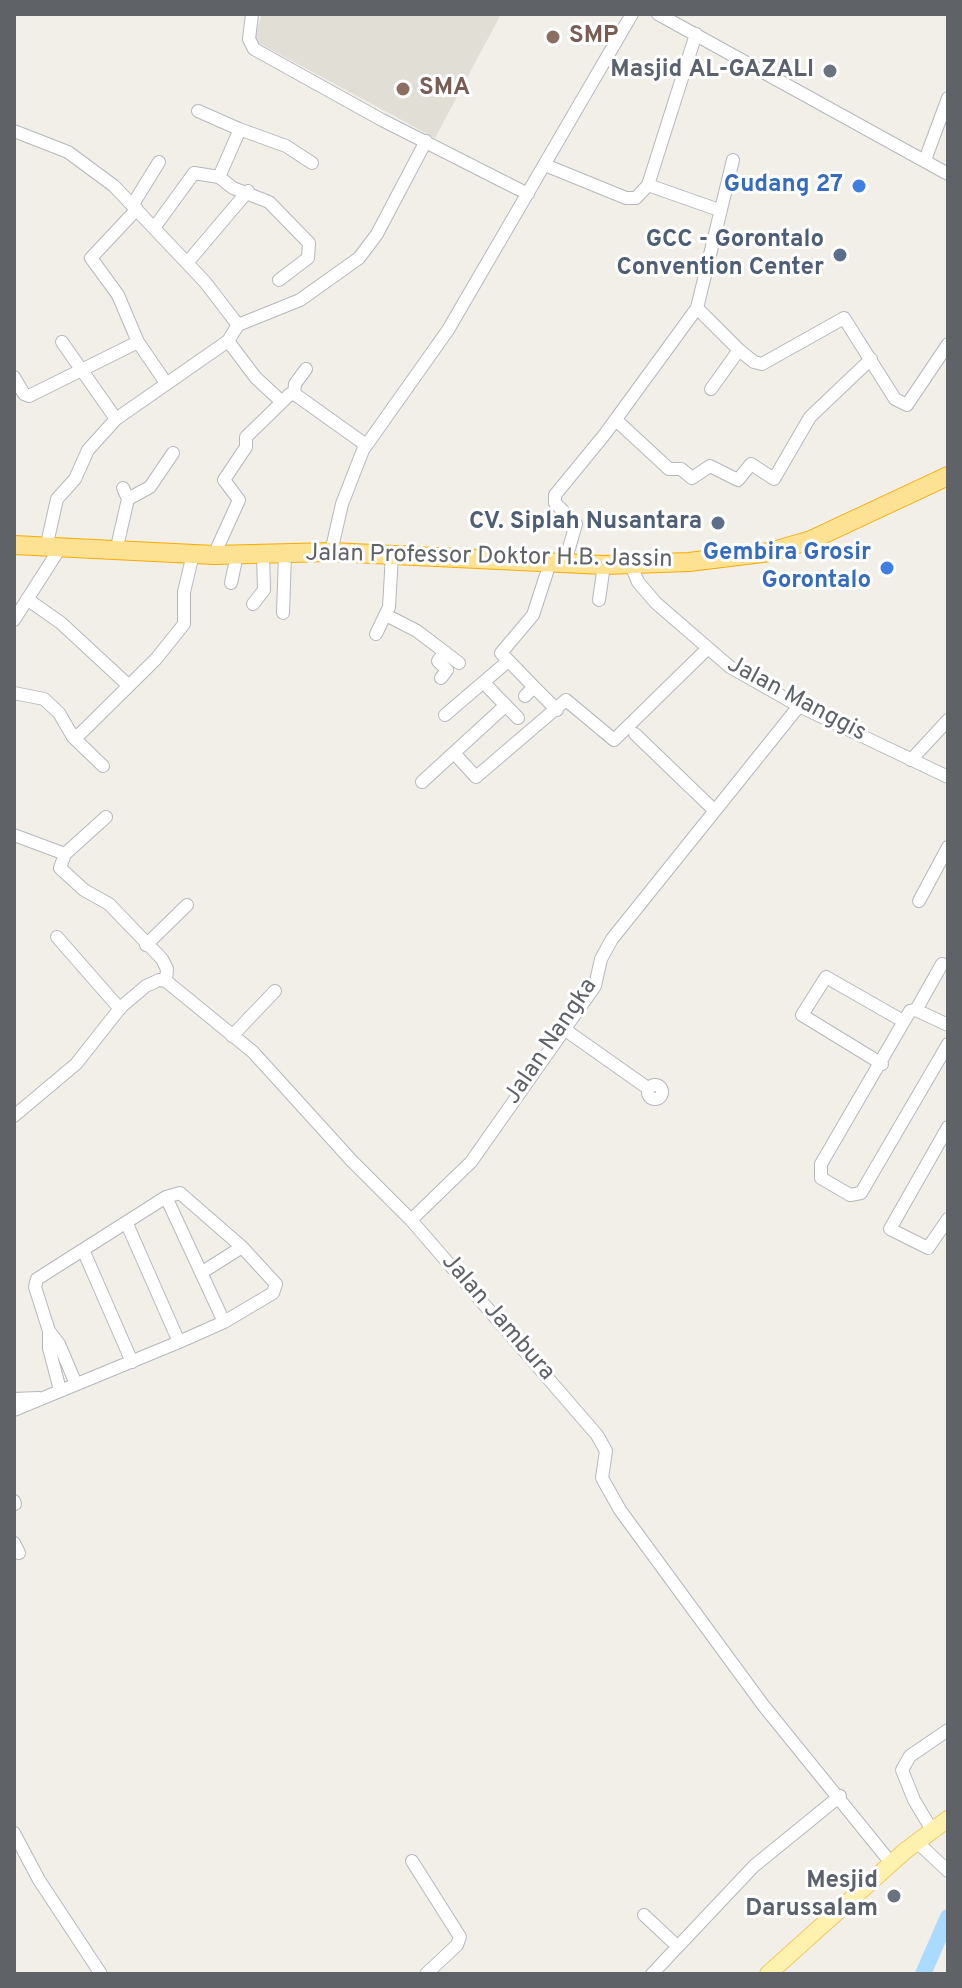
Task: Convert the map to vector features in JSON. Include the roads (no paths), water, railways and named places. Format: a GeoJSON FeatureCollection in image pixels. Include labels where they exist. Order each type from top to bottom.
{"type":"FeatureCollection","features":[{"type":"Feature","properties":{"kind":"highway","name":"Jalan Professor Doktor H.B. Jassin"},"geometry":{"type":"LineString","coordinates":[[14,545],[214,555],[331,552],[631,565],[770,552],[811,540],[948,477]]}},
{"type":"Feature","properties":{"kind":"main road"},"geometry":{"type":"LineString","coordinates":[[772,1973],[891,1863],[948,1819]]}},
{"type":"Feature","properties":{"kind":"street"},"geometry":{"type":"LineString","coordinates":[[252,14],[248,34],[254,49],[528,194]]}},
{"type":"Feature","properties":{"kind":"street"},"geometry":{"type":"LineString","coordinates":[[331,552],[342,504],[366,445],[448,330],[632,14]]}},
{"type":"Feature","properties":{"kind":"street"},"geometry":{"type":"LineString","coordinates":[[658,14],[948,174]]}},
{"type":"Feature","properties":{"kind":"street"},"geometry":{"type":"LineString","coordinates":[[545,165],[626,198],[636,198],[648,185],[696,34]]}},
{"type":"Feature","properties":{"kind":"street"},"geometry":{"type":"LineString","coordinates":[[925,160],[948,98]]}},
{"type":"Feature","properties":{"kind":"street"},"geometry":{"type":"LineString","coordinates":[[198,111],[286,146],[312,163]]}},
{"type":"Feature","properties":{"kind":"street"},"geometry":{"type":"LineString","coordinates":[[219,177],[239,129]]}},
{"type":"Feature","properties":{"kind":"street"},"geometry":{"type":"LineString","coordinates":[[16,135],[76,156],[135,206],[238,325]]}},
{"type":"Feature","properties":{"kind":"street"},"geometry":{"type":"LineString","coordinates":[[14,620],[53,548],[57,499],[75,479],[88,450],[116,419],[228,341],[238,325],[300,300],[359,258],[377,234],[426,141]]}},
{"type":"Feature","properties":{"kind":"street"},"geometry":{"type":"LineString","coordinates":[[557,710],[529,691],[501,653],[533,615],[576,524],[555,503],[555,495],[616,420],[697,308],[733,160]]}},
{"type":"Feature","properties":{"kind":"street"},"geometry":{"type":"LineString","coordinates":[[159,162],[135,206],[91,258],[118,295],[138,342],[166,383]]}},
{"type":"Feature","properties":{"kind":"street"},"geometry":{"type":"LineString","coordinates":[[154,228],[194,173],[219,177],[233,188],[248,191],[269,202],[309,243],[308,258],[279,280]]}},
{"type":"Feature","properties":{"kind":"street"},"geometry":{"type":"LineString","coordinates":[[648,185],[719,210]]}},
{"type":"Feature","properties":{"kind":"street"},"geometry":{"type":"LineString","coordinates":[[187,263],[248,191]]}},
{"type":"Feature","properties":{"kind":"street"},"geometry":{"type":"LineString","coordinates":[[697,308],[739,350],[754,362],[762,364],[844,318],[895,399],[907,405],[946,353]]}},
{"type":"Feature","properties":{"kind":"street"},"geometry":{"type":"LineString","coordinates":[[228,341],[256,378],[282,402]]}},
{"type":"Feature","properties":{"kind":"street"},"geometry":{"type":"LineString","coordinates":[[62,342],[116,419]]}},
{"type":"Feature","properties":{"kind":"street"},"geometry":{"type":"LineString","coordinates":[[14,377],[28,396],[138,342]]}},
{"type":"Feature","properties":{"kind":"street"},"geometry":{"type":"LineString","coordinates":[[711,389],[739,350]]}},
{"type":"Feature","properties":{"kind":"street"},"geometry":{"type":"LineString","coordinates":[[616,420],[669,469],[681,469],[692,478],[710,466],[738,480],[751,464],[774,479],[810,417],[871,359]]}},
{"type":"Feature","properties":{"kind":"street"},"geometry":{"type":"LineString","coordinates":[[294,394],[295,384],[306,369]]}},
{"type":"Feature","properties":{"kind":"street"},"geometry":{"type":"LineString","coordinates":[[294,394],[366,445]]}},
{"type":"Feature","properties":{"kind":"street"},"geometry":{"type":"LineString","coordinates":[[214,555],[239,500],[224,480],[246,447],[246,437],[294,394]]}},
{"type":"Feature","properties":{"kind":"street"},"geometry":{"type":"LineString","coordinates":[[116,551],[125,494],[150,487],[173,453]]}},
{"type":"Feature","properties":{"kind":"street"},"geometry":{"type":"LineString","coordinates":[[73,737],[93,722],[156,659],[184,624],[184,592],[193,554]]}},
{"type":"Feature","properties":{"kind":"street"},"geometry":{"type":"LineString","coordinates":[[253,604],[264,590],[263,554]]}},
{"type":"Feature","properties":{"kind":"street"},"geometry":{"type":"LineString","coordinates":[[283,613],[285,554]]}},
{"type":"Feature","properties":{"kind":"street"},"geometry":{"type":"LineString","coordinates":[[231,583],[237,555]]}},
{"type":"Feature","properties":{"kind":"street"},"geometry":{"type":"LineString","coordinates":[[376,634],[386,615],[392,555]]}},
{"type":"Feature","properties":{"kind":"street"},"geometry":{"type":"LineString","coordinates":[[599,600],[604,565]]}},
{"type":"Feature","properties":{"kind":"street","name":"Jalan Manggis"},"geometry":{"type":"LineString","coordinates":[[631,565],[644,590],[706,650],[730,667],[799,706],[948,777]]}},
{"type":"Feature","properties":{"kind":"street"},"geometry":{"type":"LineString","coordinates":[[27,599],[61,623],[128,685]]}},
{"type":"Feature","properties":{"kind":"street"},"geometry":{"type":"LineString","coordinates":[[386,615],[459,663]]}},
{"type":"Feature","properties":{"kind":"street"},"geometry":{"type":"LineString","coordinates":[[454,753],[476,777],[569,700],[614,740],[706,650]]}},
{"type":"Feature","properties":{"kind":"street"},"geometry":{"type":"LineString","coordinates":[[441,678],[447,671],[438,661],[445,652]]}},
{"type":"Feature","properties":{"kind":"street"},"geometry":{"type":"LineString","coordinates":[[445,715],[507,662]]}},
{"type":"Feature","properties":{"kind":"street"},"geometry":{"type":"LineString","coordinates":[[484,683],[518,718]]}},
{"type":"Feature","properties":{"kind":"street"},"geometry":{"type":"LineString","coordinates":[[14,693],[44,699],[59,713],[73,737],[103,766]]}},
{"type":"Feature","properties":{"kind":"street"},"geometry":{"type":"LineString","coordinates":[[422,782],[505,706]]}},
{"type":"Feature","properties":{"kind":"street","name":"Jalan Nangka"},"geometry":{"type":"LineString","coordinates":[[411,1220],[471,1162],[595,986],[601,959],[612,939],[799,706]]}},
{"type":"Feature","properties":{"kind":"street"},"geometry":{"type":"LineString","coordinates":[[911,760],[948,720]]}},
{"type":"Feature","properties":{"kind":"street"},"geometry":{"type":"LineString","coordinates":[[635,734],[714,810]]}},
{"type":"Feature","properties":{"kind":"street"},"geometry":{"type":"LineString","coordinates":[[14,1116],[70,1070],[120,1009],[146,986],[166,981],[165,962],[109,904],[84,890],[60,866],[65,854],[106,817]]}},
{"type":"Feature","properties":{"kind":"street"},"geometry":{"type":"LineString","coordinates":[[14,835],[65,854]]}},
{"type":"Feature","properties":{"kind":"street"},"geometry":{"type":"LineString","coordinates":[[919,901],[948,847]]}},
{"type":"Feature","properties":{"kind":"street"},"geometry":{"type":"LineString","coordinates":[[146,945],[187,905]]}},
{"type":"Feature","properties":{"kind":"street"},"geometry":{"type":"LineString","coordinates":[[57,937],[120,1009]]}},
{"type":"Feature","properties":{"kind":"street"},"geometry":{"type":"LineString","coordinates":[[916,1010],[942,964]]}},
{"type":"Feature","properties":{"kind":"street"},"geometry":{"type":"LineString","coordinates":[[882,1064],[802,1015],[826,977],[903,1021]]}},
{"type":"Feature","properties":{"kind":"street","name":"Jalan Jambura"},"geometry":{"type":"LineString","coordinates":[[166,981],[253,1052],[351,1160],[411,1220],[597,1435],[606,1451],[603,1482],[638,1535],[763,1705],[840,1796],[891,1863]]}},
{"type":"Feature","properties":{"kind":"street"},"geometry":{"type":"LineString","coordinates":[[232,1036],[275,991]]}},
{"type":"Feature","properties":{"kind":"street"},"geometry":{"type":"LineString","coordinates":[[948,1025],[916,1010],[910,1011],[819,1169],[821,1178],[850,1195],[861,1193],[948,1044]]}},
{"type":"Feature","properties":{"kind":"street"},"geometry":{"type":"LineString","coordinates":[[564,1029],[649,1089]]}},
{"type":"Feature","properties":{"kind":"street"},"geometry":{"type":"LineString","coordinates":[[948,1127],[890,1229],[928,1248],[948,1219]]}},
{"type":"Feature","properties":{"kind":"street"},"geometry":{"type":"LineString","coordinates":[[14,1410],[224,1322],[273,1293],[277,1286],[242,1247],[180,1193],[166,1197],[84,1252],[37,1279],[35,1287],[49,1331],[60,1390]]}},
{"type":"Feature","properties":{"kind":"street"},"geometry":{"type":"LineString","coordinates":[[166,1197],[224,1322]]}},
{"type":"Feature","properties":{"kind":"street"},"geometry":{"type":"LineString","coordinates":[[127,1224],[179,1342]]}},
{"type":"Feature","properties":{"kind":"street"},"geometry":{"type":"LineString","coordinates":[[201,1273],[242,1247]]}},
{"type":"Feature","properties":{"kind":"street"},"geometry":{"type":"LineString","coordinates":[[84,1252],[132,1362]]}},
{"type":"Feature","properties":{"kind":"street"},"geometry":{"type":"LineString","coordinates":[[49,1331],[76,1384]]}},
{"type":"Feature","properties":{"kind":"street"},"geometry":{"type":"LineString","coordinates":[[57,1374],[70,1369]]}},
{"type":"Feature","properties":{"kind":"street"},"geometry":{"type":"LineString","coordinates":[[14,1399],[39,1398]]}},
{"type":"Feature","properties":{"kind":"street"},"geometry":{"type":"LineString","coordinates":[[932,1830],[914,1800],[902,1770],[910,1756],[948,1730]]}},
{"type":"Feature","properties":{"kind":"street"},"geometry":{"type":"LineString","coordinates":[[655,1973],[754,1866],[840,1796]]}},
{"type":"Feature","properties":{"kind":"street"},"geometry":{"type":"LineString","coordinates":[[15,1837],[39,1880],[101,1974]]}},
{"type":"Feature","properties":{"kind":"street"},"geometry":{"type":"LineString","coordinates":[[917,1842],[946,1870]]}},
{"type":"Feature","properties":{"kind":"street"},"geometry":{"type":"LineString","coordinates":[[412,1861],[460,1937],[457,1945],[426,1974]]}},
{"type":"Feature","properties":{"kind":"street"},"geometry":{"type":"LineString","coordinates":[[644,1915],[677,1946]]}},
{"type":"Feature","properties":{"kind":"waterway"},"geometry":{"type":"LineString","coordinates":[[923,1974],[948,1917]]}},
{"type":"Feature","properties":{"kind":"place","name":"SMP"},"geometry":{"type":"Point","coordinates":[553,37]}},
{"type":"Feature","properties":{"kind":"place","name":"Masjid AL-GAZALI"},"geometry":{"type":"Point","coordinates":[830,71]}},
{"type":"Feature","properties":{"kind":"place","name":"SMA"},"geometry":{"type":"Point","coordinates":[403,89]}},
{"type":"Feature","properties":{"kind":"place","name":"Gudang 27"},"geometry":{"type":"Point","coordinates":[859,186]}},
{"type":"Feature","properties":{"kind":"place","name":"GCC - Gorontalo Convention Center"},"geometry":{"type":"Point","coordinates":[840,255]}},
{"type":"Feature","properties":{"kind":"place","name":"CV. Siplah Nusantara"},"geometry":{"type":"Point","coordinates":[718,523]}},
{"type":"Feature","properties":{"kind":"place","name":"Gembira Grosir Gorontalo"},"geometry":{"type":"Point","coordinates":[887,568]}},
{"type":"Feature","properties":{"kind":"place","name":"Mesjid Darussalam"},"geometry":{"type":"Point","coordinates":[894,1896]}}]}
